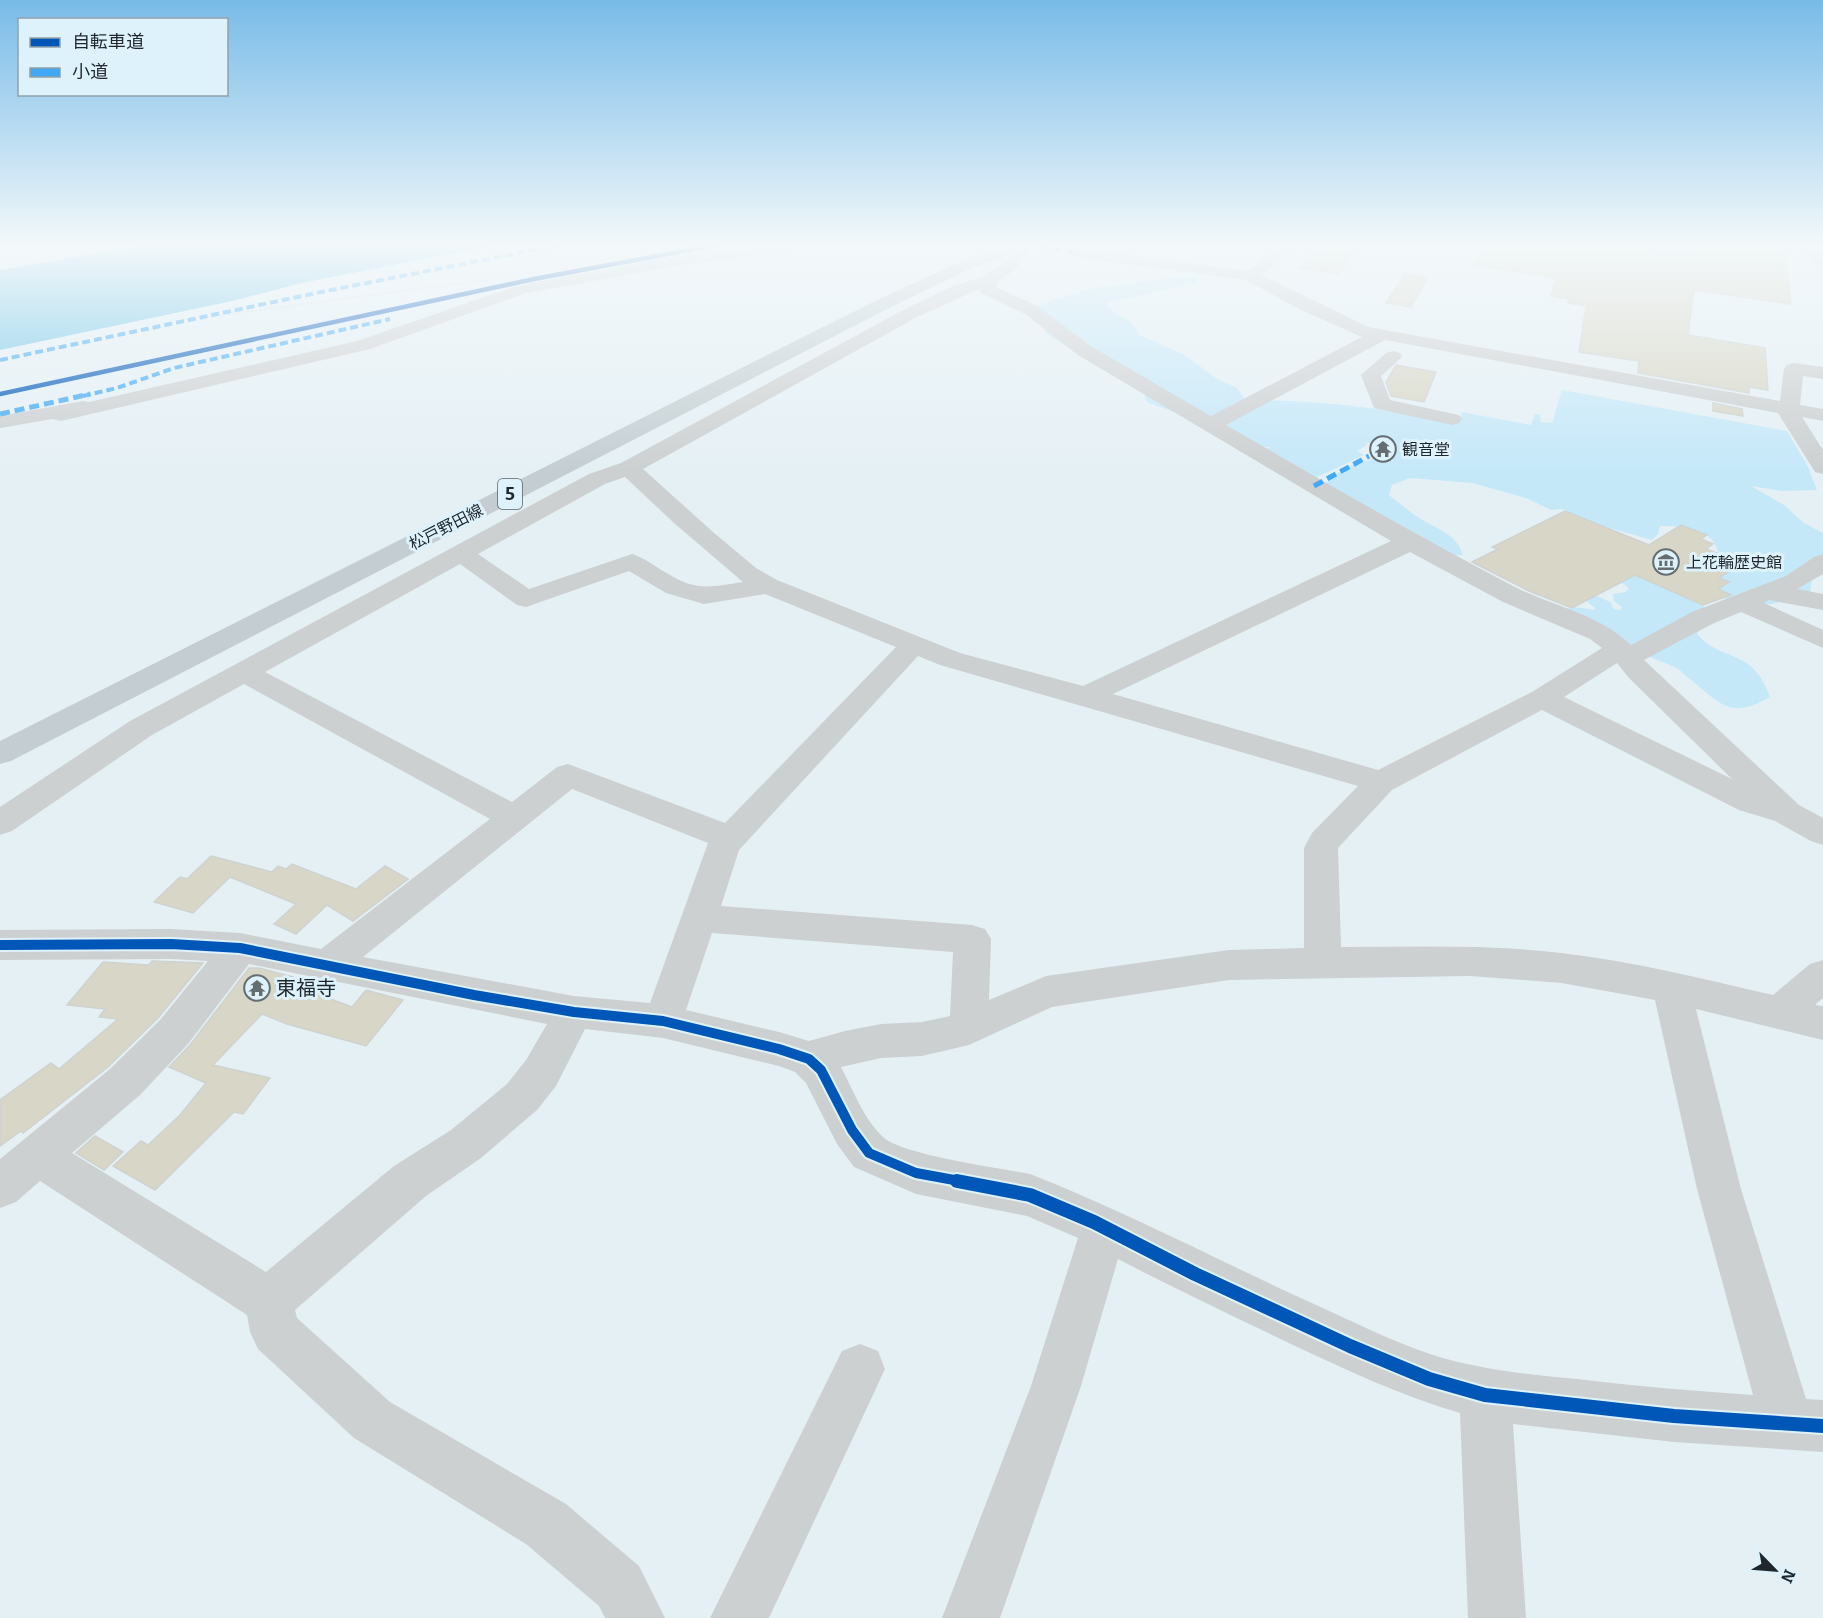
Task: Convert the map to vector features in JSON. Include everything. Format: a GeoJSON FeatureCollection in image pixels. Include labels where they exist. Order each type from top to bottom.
{"type":"FeatureCollection","features":[{"type":"Feature","properties":{"kind":"main road","name":"松戸野田線"},"geometry":{"type":"LineString","coordinates":[[0,754],[853,320]]}},
{"type":"Feature","properties":{"kind":"street"},"geometry":{"type":"LineString","coordinates":[[61,415],[363,345],[435,320]]}},
{"type":"Feature","properties":{"kind":"street"},"geometry":{"type":"LineString","coordinates":[[0,823],[141,729],[242,671],[597,479],[629,468],[899,320]]}},
{"type":"Feature","properties":{"kind":"street"},"geometry":{"type":"LineString","coordinates":[[1044,320],[1085,351],[1410,542],[1512,596],[1600,633],[1787,813]]}},
{"type":"Feature","properties":{"kind":"street"},"geometry":{"type":"LineString","coordinates":[[1337,320],[1364,332],[1823,415]]}},
{"type":"Feature","properties":{"kind":"street"},"geometry":{"type":"LineString","coordinates":[[1212,424],[1383,334]]}},
{"type":"Feature","properties":{"kind":"street"},"geometry":{"type":"LineString","coordinates":[[1354,350],[1417,361]]}},
{"type":"Feature","properties":{"kind":"street"},"geometry":{"type":"LineString","coordinates":[[1393,357],[1371,375],[1382,404],[1452,419]]}},
{"type":"Feature","properties":{"kind":"street"},"geometry":{"type":"LineString","coordinates":[[1823,374],[1794,369],[1787,409],[1823,467]]}},
{"type":"Feature","properties":{"kind":"street"},"geometry":{"type":"LineString","coordinates":[[1641,401],[1799,429]]}},
{"type":"Feature","properties":{"kind":"street"},"geometry":{"type":"LineString","coordinates":[[0,422],[90,406],[93,408]]}},
{"type":"Feature","properties":{"kind":"street"},"geometry":{"type":"LineString","coordinates":[[629,468],[694,529],[753,579],[768,586],[950,659],[1382,782]]}},
{"type":"Feature","properties":{"kind":"street"},"geometry":{"type":"LineString","coordinates":[[1086,696],[1410,542]]}},
{"type":"Feature","properties":{"kind":"street"},"geometry":{"type":"LineString","coordinates":[[460,553],[526,599],[632,562],[673,588],[695,595],[704,596],[768,586]]}},
{"type":"Feature","properties":{"kind":"street"},"geometry":{"type":"LineString","coordinates":[[1323,963],[1321,848],[1324,842],[1382,782],[1623,653],[1795,581],[1823,563]]}},
{"type":"Feature","properties":{"kind":"street"},"geometry":{"type":"LineString","coordinates":[[1753,597],[1823,602]]}},
{"type":"Feature","properties":{"kind":"street"},"geometry":{"type":"LineString","coordinates":[[1753,597],[1823,640]]}},
{"type":"Feature","properties":{"kind":"street"},"geometry":{"type":"LineString","coordinates":[[663,1022],[724,845],[913,645]]}},
{"type":"Feature","properties":{"kind":"street"},"geometry":{"type":"LineString","coordinates":[[242,671],[515,818]]}},
{"type":"Feature","properties":{"kind":"street"},"geometry":{"type":"LineString","coordinates":[[1542,698],[1751,802],[1787,813],[1823,833]]}},
{"type":"Feature","properties":{"kind":"street"},"geometry":{"type":"LineString","coordinates":[[326,966],[568,775],[730,838]]}},
{"type":"Feature","properties":{"kind":"street"},"geometry":{"type":"LineString","coordinates":[[699,918],[972,939],[969,1028]]}},
{"type":"Feature","properties":{"kind":"street"},"geometry":{"type":"LineString","coordinates":[[0,945],[171,944],[240,948],[474,996],[574,1012],[663,1022],[779,1049],[809,1059],[821,1070],[852,1130],[869,1153],[916,1173],[1030,1195],[1104,1227],[1195,1274],[1428,1380],[1485,1395],[1674,1416],[1805,1424],[1719,1189],[1677,1017],[1673,988]]}},
{"type":"Feature","properties":{"kind":"street"},"geometry":{"type":"LineString","coordinates":[[0,1187],[125,1082],[166,1040],[240,948]]}},
{"type":"Feature","properties":{"kind":"street"},"geometry":{"type":"LineString","coordinates":[[809,1059],[845,1048],[881,1041],[922,1039],[969,1028],[1046,992],[1229,965],[1470,962],[1562,968],[1673,988],[1781,1011],[1823,1023]]}},
{"type":"Feature","properties":{"kind":"street"},"geometry":{"type":"LineString","coordinates":[[1781,1011],[1823,975]]}},
{"type":"Feature","properties":{"kind":"street"},"geometry":{"type":"LineString","coordinates":[[269,1301],[410,1181],[466,1144],[522,1097],[541,1073],[574,1012]]}},
{"type":"Feature","properties":{"kind":"street"},"geometry":{"type":"LineString","coordinates":[[38,1156],[269,1301],[275,1332],[372,1420],[546,1524],[619,1586],[636,1618]]}},
{"type":"Feature","properties":{"kind":"street"},"geometry":{"type":"LineString","coordinates":[[971,1618],[1056,1386],[1104,1227]]}},
{"type":"Feature","properties":{"kind":"street"},"geometry":{"type":"LineString","coordinates":[[739,1618],[860,1368]]}},
{"type":"Feature","properties":{"kind":"street"},"geometry":{"type":"LineString","coordinates":[[1485,1395],[1497,1618]]}},
{"type":"Feature","properties":{"kind":"shaded area"},"geometry":{"type":"Polygon","coordinates":[[[1041,320],[1126,320],[1131,322],[1139,335],[1183,354],[1216,378],[1237,388],[1245,400],[1352,406],[1459,422],[1462,412],[1531,425],[1535,414],[1541,415],[1540,422],[1552,423],[1562,390],[1787,431],[1808,467],[1817,490],[1781,491],[1751,486],[1784,505],[1804,523],[1823,533],[1823,559],[1812,578],[1810,594],[1762,605],[1737,603],[1716,592],[1720,563],[1717,548],[1712,540],[1698,530],[1660,526],[1658,534],[1652,540],[1603,526],[1562,509],[1551,510],[1526,498],[1472,483],[1410,478],[1392,485],[1389,495],[1415,515],[1452,538],[1463,555],[1446,556],[1322,487],[1345,467],[1370,460],[1375,455],[1373,444],[1364,442],[1368,444],[1357,451],[1364,455],[1315,478],[1265,450],[1270,447],[1264,447],[1147,402],[1144,394],[1046,334],[1041,320]]]}},
{"type":"Feature","properties":{"kind":"shaded area"},"geometry":{"type":"Polygon","coordinates":[[[1615,566],[1702,605],[1705,608],[1704,622],[1697,634],[1707,643],[1755,670],[1770,697],[1744,708],[1725,705],[1677,668],[1559,611],[1574,607],[1595,610],[1582,597],[1591,593],[1610,602],[1614,609],[1621,610],[1622,607],[1614,601],[1613,594],[1626,592],[1629,588],[1618,580],[1615,566]]]}},
{"type":"Feature","properties":{"kind":"water"},"geometry":{"type":"Polygon","coordinates":[[[0,320],[144,320],[0,350],[0,320]]]}},
{"type":"Feature","properties":{"kind":"building"},"geometry":{"type":"Polygon","coordinates":[[[1584,320],[1690,320],[1688,335],[1765,348],[1768,390],[1749,387],[1749,393],[1638,373],[1639,361],[1579,352],[1584,320]]]}},
{"type":"Feature","properties":{"kind":"building"},"geometry":{"type":"Polygon","coordinates":[[[1396,365],[1436,372],[1424,402],[1391,396],[1386,382],[1396,365]]]}},
{"type":"Feature","properties":{"kind":"building"},"geometry":{"type":"Polygon","coordinates":[[[1713,403],[1742,409],[1743,416],[1713,411],[1713,403]]]}},
{"type":"Feature","properties":{"kind":"building"},"geometry":{"type":"Polygon","coordinates":[[[1565,511],[1649,545],[1681,525],[1707,535],[1701,539],[1713,544],[1706,549],[1742,563],[1719,578],[1729,582],[1718,589],[1731,595],[1703,605],[1635,575],[1572,608],[1529,591],[1472,562],[1498,549],[1492,547],[1565,511]]]}},
{"type":"Feature","properties":{"kind":"building"},"geometry":{"type":"Polygon","coordinates":[[[211,856],[272,872],[278,866],[286,869],[292,864],[356,889],[385,866],[408,879],[353,921],[327,905],[296,934],[274,924],[296,904],[230,877],[193,913],[154,902],[180,877],[187,879],[211,856]]]}},
{"type":"Feature","properties":{"kind":"building"},"geometry":{"type":"Polygon","coordinates":[[[152,961],[203,963],[158,1018],[108,1067],[23,1133],[21,1131],[0,1146],[0,1100],[51,1063],[59,1069],[118,1019],[99,1017],[105,1009],[67,1005],[103,962],[149,965],[152,961]]]}},
{"type":"Feature","properties":{"kind":"building"},"geometry":{"type":"Polygon","coordinates":[[[249,968],[259,968],[293,977],[288,983],[352,1007],[366,990],[403,1000],[366,1046],[287,1024],[262,1014],[213,1065],[270,1078],[243,1114],[234,1112],[155,1190],[113,1166],[141,1141],[148,1145],[180,1115],[206,1083],[169,1067],[190,1045],[249,968]]]}},
{"type":"Feature","properties":{"kind":"building"},"geometry":{"type":"Polygon","coordinates":[[[95,1136],[123,1152],[104,1170],[76,1153],[95,1136]]]}},
{"type":"Feature","properties":{"kind":"marked path"},"geometry":{"type":"LineString","coordinates":[[0,360],[191,320]]}},
{"type":"Feature","properties":{"kind":"marked path"},"geometry":{"type":"LineString","coordinates":[[0,414],[117,388],[174,368],[388,320]]}},
{"type":"Feature","properties":{"kind":"marked path"},"geometry":{"type":"LineString","coordinates":[[1314,486],[1369,456]]}},
{"type":"Feature","properties":{"kind":"cycle path"},"geometry":{"type":"LineString","coordinates":[[0,394],[346,320]]}},
{"type":"Feature","properties":{"kind":"cycle path"},"geometry":{"type":"LineString","coordinates":[[0,945],[171,944],[240,948],[474,995],[574,1012],[663,1021],[779,1049],[809,1059],[821,1070],[852,1130],[869,1153],[916,1173],[1030,1195],[1094,1222],[1195,1274],[1350,1346],[1429,1379],[1485,1395],[1674,1416],[1823,1426]]}},
{"type":"Feature","properties":{"kind":"place","name":"観音堂"},"geometry":{"type":"Point","coordinates":[1383,449]}},
{"type":"Feature","properties":{"kind":"place","name":"上花輪歴史館"},"geometry":{"type":"Point","coordinates":[1666,562]}},
{"type":"Feature","properties":{"kind":"place","name":"東福寺"},"geometry":{"type":"Point","coordinates":[257,988]}}]}
